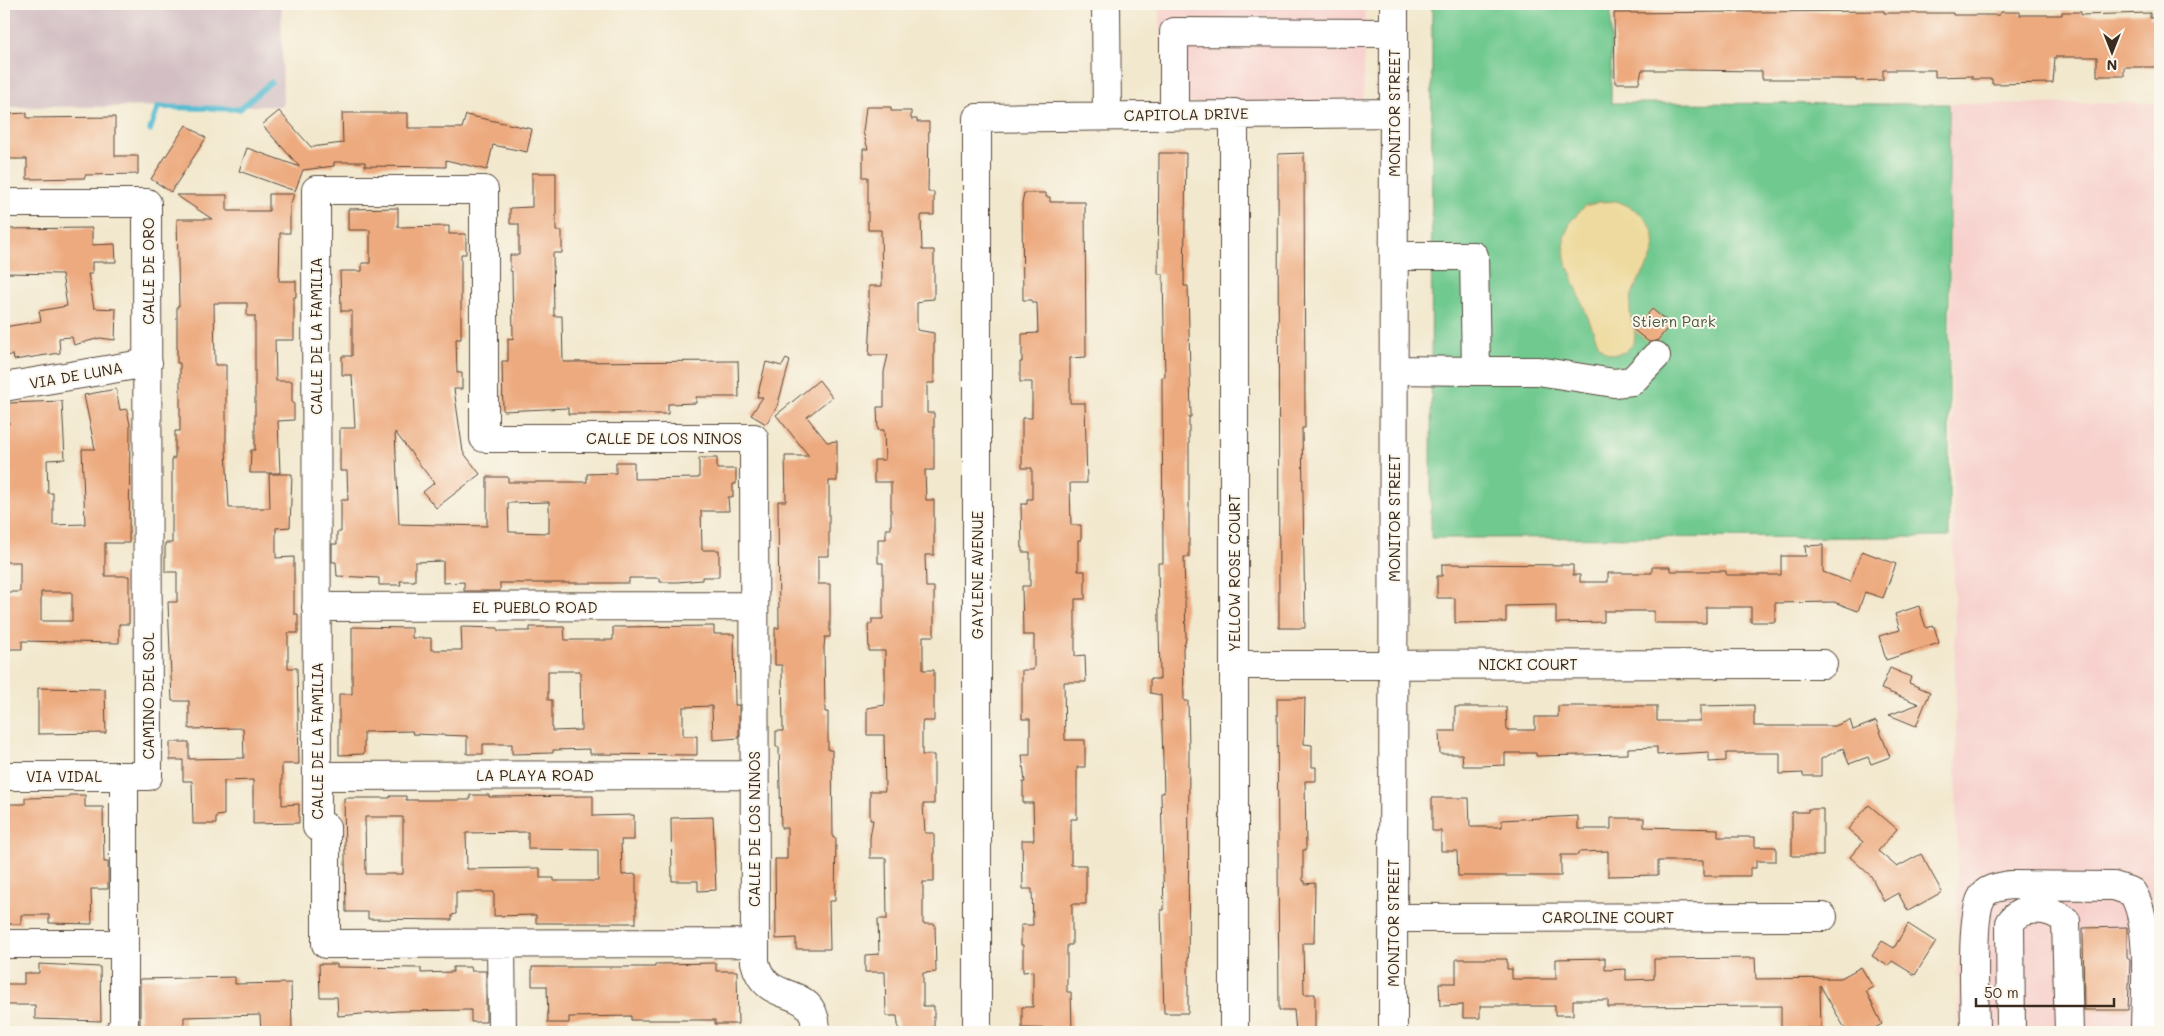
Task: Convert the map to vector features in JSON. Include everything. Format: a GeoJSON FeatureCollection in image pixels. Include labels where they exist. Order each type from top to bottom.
{"type":"FeatureCollection","features":[{"type":"Feature","properties":{"kind":"street"},"geometry":{"type":"LineString","coordinates":[[1106,4],[1107,116]]}},
{"type":"Feature","properties":{"kind":"street","name":"MONITOR STREET"},"geometry":{"type":"LineString","coordinates":[[1394,4],[1394,1032]]}},
{"type":"Feature","properties":{"kind":"street"},"geometry":{"type":"LineString","coordinates":[[1174,114],[1174,32],[1394,33]]}},
{"type":"Feature","properties":{"kind":"street","name":"CAPITOLA DRIVE"},"geometry":{"type":"LineString","coordinates":[[977,118],[1234,113],[1394,113]]}},
{"type":"Feature","properties":{"kind":"street","name":"YELLOW ROSE COURT"},"geometry":{"type":"LineString","coordinates":[[1234,113],[1234,1032]]}},
{"type":"Feature","properties":{"kind":"street","name":"GAYLENE AVENUE"},"geometry":{"type":"LineString","coordinates":[[977,118],[977,1032]]}},
{"type":"Feature","properties":{"kind":"street","name":"CALLE DE LOS NINOS"},"geometry":{"type":"LineString","coordinates":[[316,190],[484,190],[484,438],[754,438],[754,943],[758,974],[765,984],[775,991],[794,995],[804,1001],[812,1010],[816,1021],[816,1032]]}},
{"type":"Feature","properties":{"kind":"street","name":"CALLE DE LA FAMILIA"},"geometry":{"type":"LineString","coordinates":[[316,190],[317,827],[326,827],[326,944],[754,943]]}},
{"type":"Feature","properties":{"kind":"street","name":"CALLE DE ORO"},"geometry":{"type":"LineString","coordinates":[[4,203],[147,203],[148,363]]}},
{"type":"Feature","properties":{"kind":"street"},"geometry":{"type":"LineString","coordinates":[[1394,256],[1474,256],[1476,371]]}},
{"type":"Feature","properties":{"kind":"street"},"geometry":{"type":"LineString","coordinates":[[1394,370],[1538,371],[1614,384],[1632,381],[1656,356]]}},
{"type":"Feature","properties":{"kind":"street","name":"VIA DE LUNA"},"geometry":{"type":"LineString","coordinates":[[4,387],[148,363]]}},
{"type":"Feature","properties":{"kind":"street","name":"CAMINO DEL SOL"},"geometry":{"type":"LineString","coordinates":[[119,1032],[124,1025],[124,776],[148,776],[148,363]]}},
{"type":"Feature","properties":{"kind":"street","name":"EL PUEBLO ROAD"},"geometry":{"type":"LineString","coordinates":[[316,607],[754,606]]}},
{"type":"Feature","properties":{"kind":"street","name":"NICKI COURT"},"geometry":{"type":"LineString","coordinates":[[1234,665],[1823,664]]}},
{"type":"Feature","properties":{"kind":"street","name":"LA PLAYA ROAD"},"geometry":{"type":"LineString","coordinates":[[317,776],[754,775]]}},
{"type":"Feature","properties":{"kind":"street","name":"VIA VIDAL"},"geometry":{"type":"LineString","coordinates":[[4,776],[124,776]]}},
{"type":"Feature","properties":{"kind":"street"},"geometry":{"type":"LineString","coordinates":[[1975,1032],[1975,914],[1982,896],[1993,888],[2010,885],[2114,886],[2132,892],[2140,903],[2144,922],[2145,1032]]}},
{"type":"Feature","properties":{"kind":"street"},"geometry":{"type":"LineString","coordinates":[[2011,1032],[2010,922],[2016,914],[2026,910],[2058,914],[2066,921],[2069,1032]]}},
{"type":"Feature","properties":{"kind":"street","name":"CAROLINE COURT"},"geometry":{"type":"LineString","coordinates":[[1394,918],[1823,917]]}},
{"type":"Feature","properties":{"kind":"street"},"geometry":{"type":"LineString","coordinates":[[501,943],[502,1032]]}},
{"type":"Feature","properties":{"kind":"street"},"geometry":{"type":"LineString","coordinates":[[4,944],[124,944]]}},
{"type":"Feature","properties":{"kind":"shaded area"},"geometry":{"type":"Polygon","coordinates":[[[4,4],[281,4],[283,106],[4,107],[4,4]]]}},
{"type":"Feature","properties":{"kind":"shaded area"},"geometry":{"type":"Polygon","coordinates":[[[1159,4],[1365,4],[1363,108],[1166,102],[1159,4]]]}},
{"type":"Feature","properties":{"kind":"shaded area"},"geometry":{"type":"Polygon","coordinates":[[[2160,103],[2160,1032],[1959,1032],[1949,104],[2160,103]]]}},
{"type":"Feature","properties":{"kind":"green space","name":"Stiern Park"},"geometry":{"type":"Polygon","coordinates":[[[1432,4],[1611,4],[1611,103],[1949,104],[1949,537],[1431,538],[1432,4]]]}},
{"type":"Feature","properties":{"kind":"sand"},"geometry":{"type":"Polygon","coordinates":[[[1616,201],[1635,210],[1648,223],[1653,231],[1654,250],[1631,300],[1630,312],[1635,335],[1634,340],[1625,352],[1613,354],[1603,350],[1598,343],[1565,259],[1564,238],[1571,221],[1585,206],[1600,202],[1616,201]]]}},
{"type":"Feature","properties":{"kind":"building"},"geometry":{"type":"Polygon","coordinates":[[[1884,11],[1884,13],[1953,13],[1953,15],[1999,15],[2001,12],[2020,12],[2020,15],[2062,15],[2062,12],[2081,12],[2081,15],[2150,13],[2150,18],[2157,18],[2158,67],[2124,67],[2124,76],[2097,76],[2097,57],[2055,57],[2053,83],[1992,84],[1992,79],[1972,79],[1972,76],[1935,77],[1935,70],[1883,70],[1883,80],[1856,81],[1856,79],[1762,79],[1762,71],[1642,70],[1639,83],[1615,83],[1614,13],[1884,11]]]}},
{"type":"Feature","properties":{"kind":"building"},"geometry":{"type":"Polygon","coordinates":[[[866,107],[891,107],[891,111],[911,111],[911,119],[917,119],[917,122],[929,122],[928,192],[934,192],[934,215],[922,215],[921,217],[922,250],[934,250],[934,299],[922,300],[922,302],[917,303],[917,330],[934,333],[934,383],[927,383],[927,413],[934,413],[934,470],[925,470],[926,500],[934,500],[934,555],[925,555],[926,587],[934,587],[934,636],[923,636],[923,670],[934,670],[934,721],[923,721],[922,755],[934,755],[934,804],[923,804],[925,833],[934,833],[934,882],[923,882],[923,924],[935,924],[936,972],[923,973],[923,1006],[934,1006],[934,1032],[899,1032],[897,1016],[886,1016],[885,972],[865,972],[865,955],[879,954],[878,919],[887,919],[886,858],[870,858],[870,838],[873,820],[870,820],[870,791],[885,791],[884,735],[867,735],[867,708],[885,705],[885,651],[869,651],[868,624],[872,624],[872,619],[883,619],[883,563],[878,563],[878,539],[886,539],[886,529],[891,529],[891,482],[874,482],[874,460],[885,460],[884,430],[878,430],[877,407],[884,407],[884,372],[888,355],[869,355],[871,316],[869,286],[882,286],[881,230],[868,230],[868,177],[863,177],[863,149],[868,149],[863,132],[866,107]]]}},
{"type":"Feature","properties":{"kind":"building"},"geometry":{"type":"Polygon","coordinates":[[[279,111],[311,147],[343,143],[342,113],[408,113],[408,128],[462,128],[466,115],[532,129],[527,152],[493,145],[487,170],[446,160],[446,167],[365,166],[365,162],[334,162],[334,166],[303,170],[295,191],[239,171],[247,148],[300,167],[262,125],[279,111]]]}},
{"type":"Feature","properties":{"kind":"building"},"geometry":{"type":"Polygon","coordinates":[[[27,113],[27,118],[115,117],[115,156],[138,156],[138,174],[85,175],[85,178],[27,179],[27,159],[7,159],[7,114],[27,113]]]}},
{"type":"Feature","properties":{"kind":"building"},"geometry":{"type":"Polygon","coordinates":[[[186,125],[206,138],[171,192],[151,179],[186,125]]]}},
{"type":"Feature","properties":{"kind":"building"},"geometry":{"type":"Polygon","coordinates":[[[1159,153],[1186,153],[1184,286],[1188,286],[1191,417],[1189,417],[1189,557],[1184,557],[1186,639],[1183,648],[1184,701],[1188,701],[1189,749],[1188,1013],[1164,1013],[1161,910],[1164,910],[1161,793],[1164,793],[1161,695],[1150,693],[1150,679],[1160,679],[1158,563],[1163,563],[1162,377],[1165,377],[1163,274],[1158,274],[1159,153]]]}},
{"type":"Feature","properties":{"kind":"building"},"geometry":{"type":"Polygon","coordinates":[[[1304,153],[1305,428],[1302,428],[1305,628],[1279,628],[1278,154],[1304,153]]]}},
{"type":"Feature","properties":{"kind":"building"},"geometry":{"type":"Polygon","coordinates":[[[532,173],[556,173],[556,231],[562,231],[562,253],[553,253],[554,316],[562,316],[563,362],[738,361],[739,397],[696,397],[696,403],[668,404],[668,414],[568,414],[568,408],[503,411],[502,361],[508,361],[508,338],[513,339],[510,255],[519,255],[519,224],[510,224],[510,208],[532,207],[532,173]]]}},
{"type":"Feature","properties":{"kind":"building"},"geometry":{"type":"Polygon","coordinates":[[[1024,193],[1046,193],[1046,197],[1050,197],[1050,202],[1085,202],[1086,357],[1070,358],[1070,403],[1085,403],[1087,483],[1070,483],[1071,525],[1081,525],[1081,540],[1078,540],[1078,571],[1085,571],[1085,599],[1075,599],[1075,656],[1085,655],[1086,682],[1064,682],[1065,740],[1085,740],[1085,767],[1077,767],[1077,819],[1071,819],[1071,865],[1086,865],[1086,904],[1072,904],[1072,945],[1067,945],[1067,992],[1071,992],[1072,1029],[1022,1028],[1022,1007],[1033,1007],[1033,971],[1023,972],[1021,925],[1033,925],[1032,889],[1023,889],[1022,840],[1034,840],[1033,803],[1023,803],[1023,782],[1025,782],[1022,755],[1030,755],[1030,719],[1022,719],[1022,670],[1033,670],[1034,635],[1023,635],[1022,586],[1030,586],[1030,552],[1022,552],[1021,504],[1027,504],[1027,499],[1032,499],[1032,468],[1022,468],[1022,418],[1032,418],[1032,382],[1020,382],[1020,362],[1022,362],[1022,334],[1038,333],[1037,303],[1032,303],[1032,300],[1023,300],[1022,204],[1024,193]]]}},
{"type":"Feature","properties":{"kind":"building"},"geometry":{"type":"Polygon","coordinates":[[[269,194],[294,194],[290,206],[290,233],[280,233],[279,281],[296,281],[296,297],[294,297],[294,340],[275,340],[276,381],[292,381],[292,403],[294,403],[294,420],[278,421],[280,473],[250,473],[251,450],[255,450],[255,316],[247,316],[247,303],[214,303],[215,365],[226,365],[226,450],[229,508],[270,508],[269,474],[292,474],[290,527],[276,528],[276,558],[294,557],[294,614],[298,614],[298,633],[288,633],[288,668],[297,668],[299,764],[282,764],[282,805],[299,804],[299,823],[253,824],[253,780],[224,781],[224,815],[216,816],[216,824],[193,824],[192,781],[183,781],[183,760],[170,760],[170,742],[189,742],[189,759],[244,758],[243,728],[189,729],[189,701],[172,701],[168,602],[177,602],[177,572],[165,572],[165,543],[172,543],[172,458],[175,458],[175,431],[180,431],[180,363],[177,363],[177,306],[179,306],[177,219],[212,219],[176,195],[227,195],[227,211],[269,211],[269,194]]]}},
{"type":"Feature","properties":{"kind":"building"},"geometry":{"type":"Polygon","coordinates":[[[398,208],[398,227],[449,226],[449,234],[466,234],[466,254],[461,254],[461,339],[456,339],[457,373],[462,373],[462,389],[454,389],[463,452],[480,474],[436,508],[423,492],[434,483],[395,432],[399,524],[487,526],[487,477],[508,477],[508,482],[587,482],[587,474],[616,473],[616,462],[634,462],[634,479],[699,478],[699,458],[717,458],[717,469],[736,469],[736,484],[733,484],[733,497],[728,497],[729,511],[701,511],[702,550],[719,550],[719,577],[702,577],[702,580],[677,582],[660,582],[660,578],[629,578],[629,583],[500,583],[500,591],[464,591],[464,582],[443,583],[443,561],[415,562],[415,581],[400,581],[401,585],[379,585],[379,578],[337,576],[336,562],[332,562],[332,544],[337,544],[337,532],[341,532],[341,500],[348,500],[347,471],[340,471],[340,428],[355,428],[352,375],[342,375],[342,356],[352,356],[352,311],[341,311],[340,271],[362,271],[362,263],[370,263],[370,230],[348,230],[348,209],[398,208]],[[549,502],[508,503],[509,532],[549,533],[549,502]]]}},
{"type":"Feature","properties":{"kind":"building"},"geometry":{"type":"Polygon","coordinates":[[[92,228],[92,245],[115,244],[116,262],[92,262],[92,274],[88,274],[94,308],[116,309],[115,340],[100,338],[74,345],[72,337],[59,338],[60,353],[14,360],[13,355],[4,356],[4,327],[41,321],[39,311],[67,306],[62,274],[4,273],[4,229],[92,228]]]}},
{"type":"Feature","properties":{"kind":"building"},"geometry":{"type":"Polygon","coordinates":[[[1652,309],[1671,324],[1657,341],[1649,342],[1634,330],[1652,309]]]}},
{"type":"Feature","properties":{"kind":"building"},"geometry":{"type":"Polygon","coordinates":[[[786,359],[790,361],[777,407],[766,424],[751,415],[763,397],[757,397],[766,362],[782,366],[786,359]]]}},
{"type":"Feature","properties":{"kind":"building"},"geometry":{"type":"Polygon","coordinates":[[[819,380],[832,397],[807,417],[827,442],[837,441],[837,481],[829,481],[829,556],[818,556],[818,584],[830,584],[830,637],[825,637],[824,647],[825,712],[828,712],[828,750],[832,750],[833,838],[836,838],[835,901],[829,901],[830,949],[796,949],[796,938],[776,939],[775,859],[787,859],[787,828],[781,828],[779,747],[776,747],[776,731],[783,731],[782,665],[775,665],[775,628],[779,628],[778,501],[786,501],[785,456],[809,456],[776,415],[819,380]]]}},
{"type":"Feature","properties":{"kind":"building"},"geometry":{"type":"Polygon","coordinates":[[[116,389],[120,410],[127,409],[130,425],[129,543],[105,543],[105,576],[129,576],[129,624],[119,624],[119,643],[22,641],[22,649],[4,649],[4,592],[20,592],[20,562],[4,562],[4,546],[6,546],[4,425],[9,424],[8,403],[62,401],[65,459],[47,460],[48,493],[53,493],[53,525],[85,524],[82,449],[95,449],[84,395],[116,389]],[[41,592],[41,621],[72,621],[72,592],[41,592]]]}},
{"type":"Feature","properties":{"kind":"building"},"geometry":{"type":"Polygon","coordinates":[[[1823,545],[1823,572],[1850,582],[1862,551],[1896,564],[1883,598],[1865,592],[1858,611],[1834,602],[1775,603],[1775,622],[1751,622],[1751,607],[1706,607],[1706,623],[1654,623],[1654,611],[1604,611],[1604,622],[1556,623],[1556,605],[1506,606],[1506,622],[1455,623],[1455,598],[1437,598],[1437,576],[1442,576],[1442,564],[1573,565],[1573,575],[1580,575],[1580,582],[1608,582],[1608,573],[1652,573],[1652,567],[1670,567],[1670,571],[1726,571],[1726,575],[1781,575],[1781,556],[1806,556],[1805,546],[1823,545]]]}},
{"type":"Feature","properties":{"kind":"building"},"geometry":{"type":"Polygon","coordinates":[[[1919,606],[1926,628],[1934,626],[1939,643],[1886,660],[1879,636],[1900,630],[1895,614],[1919,606]]]}},
{"type":"Feature","properties":{"kind":"building"},"geometry":{"type":"Polygon","coordinates":[[[714,626],[714,634],[734,634],[735,705],[739,705],[739,738],[713,740],[712,706],[683,707],[683,736],[697,736],[697,755],[590,754],[590,749],[553,750],[553,753],[512,754],[512,744],[483,744],[483,754],[467,754],[467,736],[413,734],[412,731],[364,732],[364,754],[339,755],[339,694],[352,694],[352,627],[412,628],[412,638],[431,638],[431,650],[462,650],[461,627],[498,628],[498,631],[530,631],[530,627],[564,627],[565,640],[613,640],[613,627],[714,626]],[[548,671],[548,700],[552,700],[552,731],[581,730],[580,671],[548,671]]]}},
{"type":"Feature","properties":{"kind":"building"},"geometry":{"type":"Polygon","coordinates":[[[1890,668],[1911,677],[1909,683],[1930,692],[1916,726],[1889,715],[1919,704],[1881,689],[1890,668]]]}},
{"type":"Feature","properties":{"kind":"building"},"geometry":{"type":"Polygon","coordinates":[[[38,688],[105,689],[106,733],[38,734],[38,688]]]}},
{"type":"Feature","properties":{"kind":"building"},"geometry":{"type":"Polygon","coordinates":[[[1277,698],[1305,698],[1304,744],[1312,745],[1312,767],[1316,767],[1316,781],[1305,781],[1306,850],[1303,850],[1303,881],[1305,881],[1305,884],[1315,883],[1314,943],[1303,943],[1304,994],[1315,994],[1315,1032],[1296,1032],[1294,1010],[1279,1010],[1277,698]]]}},
{"type":"Feature","properties":{"kind":"building"},"geometry":{"type":"Polygon","coordinates":[[[1754,705],[1754,726],[1835,726],[1850,720],[1853,730],[1876,721],[1890,757],[1871,764],[1868,757],[1849,764],[1843,748],[1821,759],[1821,776],[1803,776],[1803,773],[1780,774],[1780,753],[1726,753],[1726,761],[1709,762],[1709,752],[1657,755],[1657,747],[1628,748],[1628,754],[1536,756],[1536,753],[1505,753],[1505,765],[1480,766],[1463,766],[1462,754],[1440,754],[1439,731],[1455,731],[1455,707],[1506,707],[1507,730],[1535,730],[1535,717],[1558,717],[1558,706],[1657,706],[1657,721],[1700,721],[1700,706],[1754,705]]]}},
{"type":"Feature","properties":{"kind":"building"},"geometry":{"type":"Polygon","coordinates":[[[69,795],[85,795],[85,807],[103,807],[104,862],[108,862],[108,889],[91,889],[92,924],[49,923],[49,915],[21,915],[21,924],[4,924],[4,804],[25,804],[25,798],[69,797],[69,795]]]}},
{"type":"Feature","properties":{"kind":"building"},"geometry":{"type":"Polygon","coordinates":[[[470,795],[489,795],[489,797],[593,796],[593,816],[634,815],[634,840],[621,840],[622,875],[636,874],[636,923],[536,923],[536,915],[494,916],[494,892],[456,892],[456,914],[452,915],[452,920],[368,919],[368,912],[346,912],[344,798],[406,796],[406,800],[470,800],[470,795]],[[365,817],[366,874],[403,874],[403,817],[365,817]],[[528,832],[466,833],[467,869],[540,868],[540,878],[554,878],[554,881],[598,881],[598,850],[528,849],[528,832]]]}},
{"type":"Feature","properties":{"kind":"building"},"geometry":{"type":"Polygon","coordinates":[[[1432,798],[1469,798],[1470,827],[1502,827],[1502,820],[1578,816],[1578,829],[1611,829],[1611,818],[1644,818],[1644,827],[1718,829],[1718,837],[1755,837],[1755,847],[1776,847],[1776,861],[1756,861],[1756,868],[1750,868],[1750,876],[1703,876],[1703,861],[1658,861],[1658,875],[1608,876],[1608,851],[1578,852],[1578,855],[1561,855],[1561,876],[1458,876],[1457,851],[1441,851],[1441,831],[1432,831],[1432,798]]]}},
{"type":"Feature","properties":{"kind":"building"},"geometry":{"type":"Polygon","coordinates":[[[1869,805],[1897,829],[1878,851],[1897,867],[1921,854],[1942,892],[1908,911],[1898,893],[1884,901],[1871,876],[1850,857],[1863,842],[1848,829],[1869,805]]]}},
{"type":"Feature","properties":{"kind":"building"},"geometry":{"type":"Polygon","coordinates":[[[1808,809],[1823,809],[1823,856],[1792,856],[1792,812],[1808,812],[1808,809]]]}},
{"type":"Feature","properties":{"kind":"building"},"geometry":{"type":"Polygon","coordinates":[[[713,817],[716,890],[698,891],[698,881],[672,881],[671,818],[713,817]]]}},
{"type":"Feature","properties":{"kind":"building"},"geometry":{"type":"Polygon","coordinates":[[[1908,924],[1936,942],[1915,975],[1892,961],[1888,966],[1872,956],[1882,941],[1894,948],[1908,924]]]}},
{"type":"Feature","properties":{"kind":"building"},"geometry":{"type":"Polygon","coordinates":[[[2127,927],[2127,958],[2130,960],[2128,1010],[2084,1010],[2083,928],[2127,927]]]}},
{"type":"Feature","properties":{"kind":"building"},"geometry":{"type":"Polygon","coordinates":[[[1605,958],[1605,970],[1626,969],[1626,980],[1654,979],[1654,959],[1755,958],[1756,979],[1841,978],[1861,967],[1873,987],[1866,991],[1882,1024],[1868,1032],[1847,1032],[1820,985],[1821,1028],[1781,1028],[1781,1006],[1608,1007],[1608,1000],[1573,1000],[1573,1015],[1555,1015],[1555,1006],[1480,1006],[1480,1018],[1463,1018],[1463,1005],[1440,1006],[1439,983],[1456,983],[1456,959],[1507,959],[1507,969],[1512,969],[1512,979],[1556,979],[1556,959],[1605,958]]]}},
{"type":"Feature","properties":{"kind":"building"},"geometry":{"type":"Polygon","coordinates":[[[716,963],[716,971],[737,971],[738,1024],[715,1024],[715,1020],[631,1020],[631,1016],[569,1017],[569,1023],[548,1023],[547,986],[532,986],[532,967],[655,967],[655,964],[716,963]]]}},
{"type":"Feature","properties":{"kind":"building"},"geometry":{"type":"Polygon","coordinates":[[[39,964],[100,967],[101,1021],[35,1019],[35,1005],[4,1005],[4,984],[24,984],[24,973],[39,973],[39,964]]]}},
{"type":"Feature","properties":{"kind":"building"},"geometry":{"type":"Polygon","coordinates":[[[319,964],[337,964],[337,967],[421,968],[421,973],[453,972],[453,967],[470,967],[471,971],[486,971],[486,1022],[471,1022],[471,1010],[398,1011],[338,1016],[337,997],[320,997],[319,964]]]}},
{"type":"Feature","properties":{"kind":"building"},"geometry":{"type":"Polygon","coordinates":[[[235,977],[235,984],[291,983],[292,1032],[261,1032],[260,1015],[184,1017],[184,1032],[137,1032],[140,1025],[140,979],[235,977]]]}},
{"type":"Feature","properties":{"kind":"waterway"},"geometry":{"type":"LineString","coordinates":[[150,130],[158,107],[240,109],[271,82]]}}]}
